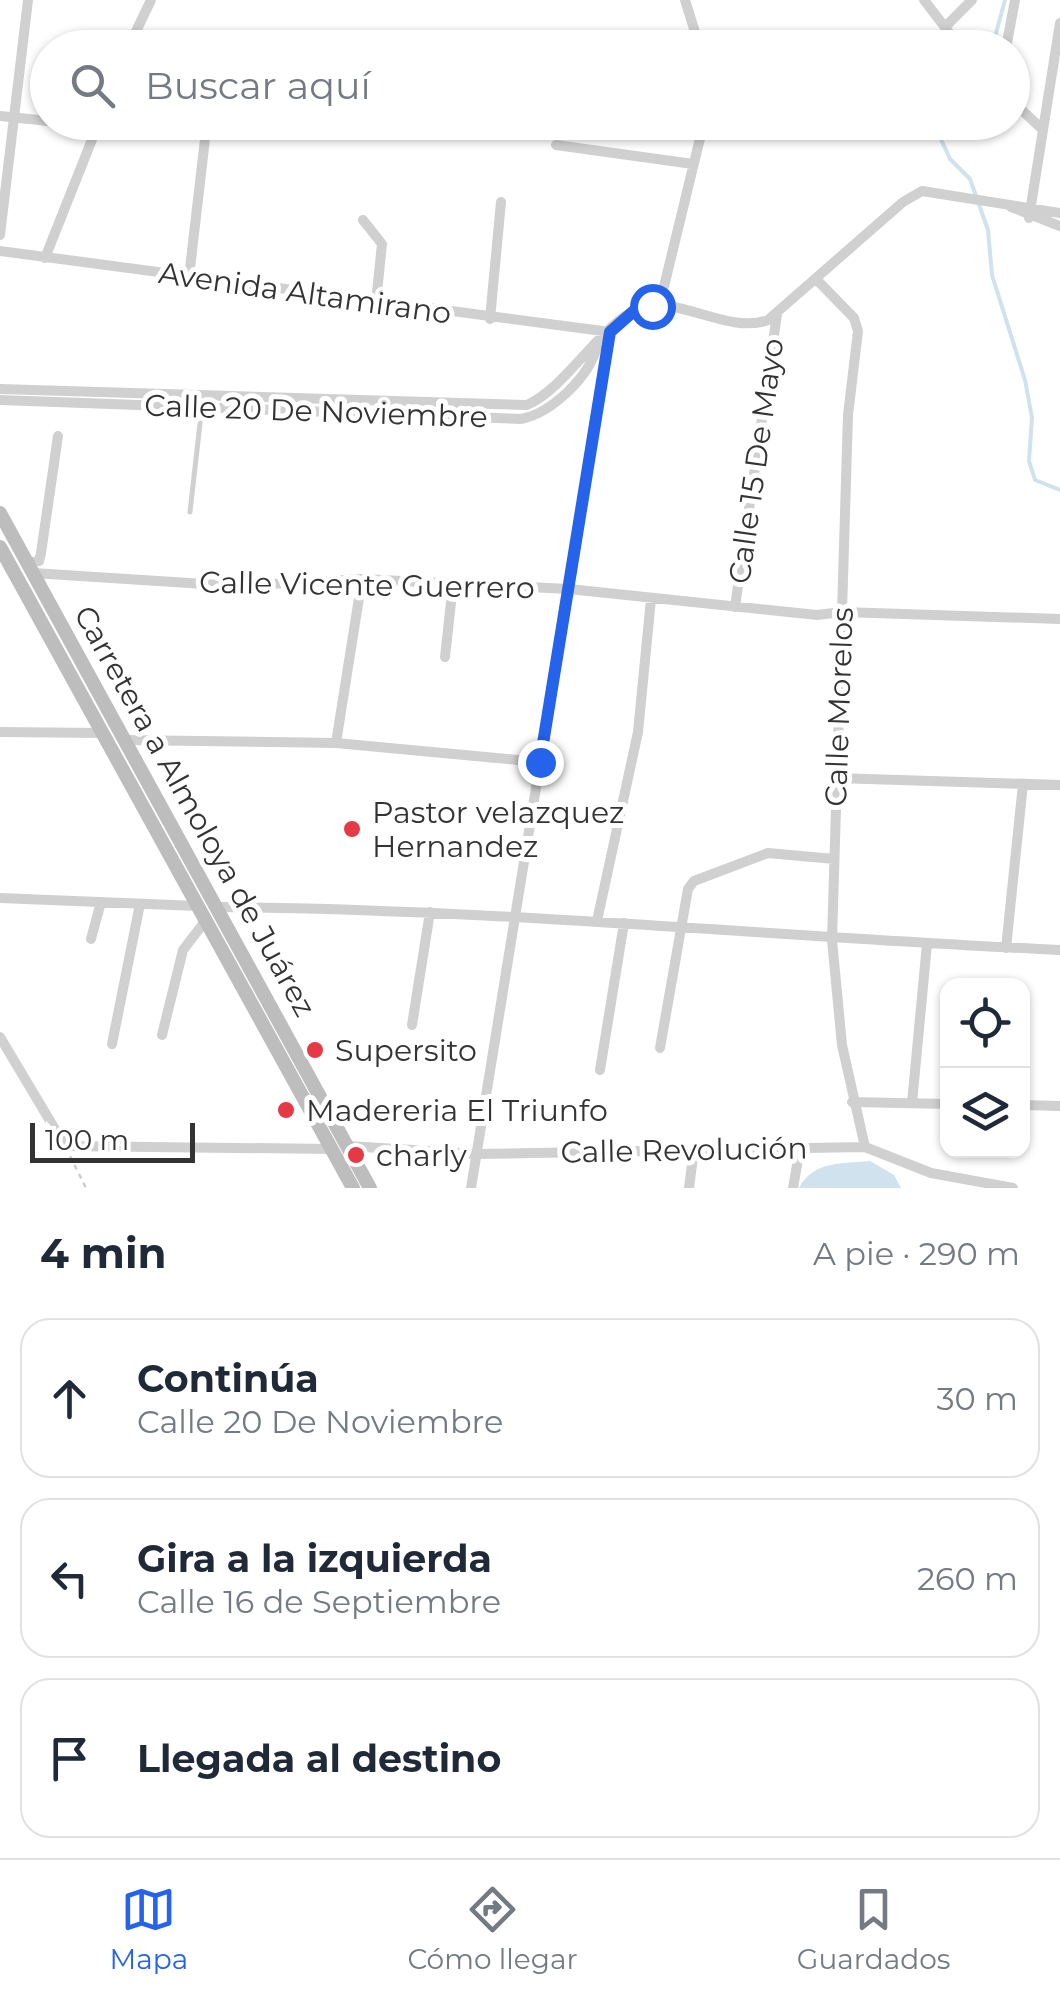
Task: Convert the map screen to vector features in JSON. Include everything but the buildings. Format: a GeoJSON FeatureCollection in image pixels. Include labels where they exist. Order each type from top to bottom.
{"type":"FeatureCollection","features":[{"type":"Feature","properties":{"kind":"main road","name":"Carretera a Almoloya de Juárez"},"geometry":{"type":"LineString","coordinates":[[0,513],[216,908],[353,1188]]}},
{"type":"Feature","properties":{"kind":"main road","name":"Carretera a Almoloya de Juárez"},"geometry":{"type":"LineString","coordinates":[[0,548],[202,913],[349,1146],[370,1188]]}},
{"type":"Feature","properties":{"kind":"street"},"geometry":{"type":"LineString","coordinates":[[0,235],[17,118],[28,0]]}},
{"type":"Feature","properties":{"kind":"street"},"geometry":{"type":"LineString","coordinates":[[136,30],[150,0]]}},
{"type":"Feature","properties":{"kind":"street"},"geometry":{"type":"LineString","coordinates":[[685,0],[694,30]]}},
{"type":"Feature","properties":{"kind":"street"},"geometry":{"type":"LineString","coordinates":[[924,0],[947,30]]}},
{"type":"Feature","properties":{"kind":"street"},"geometry":{"type":"LineString","coordinates":[[945,27],[972,0]]}},
{"type":"Feature","properties":{"kind":"street"},"geometry":{"type":"LineString","coordinates":[[1009,30],[1014,0]]}},
{"type":"Feature","properties":{"kind":"street"},"geometry":{"type":"LineString","coordinates":[[1030,211],[1060,23]]}},
{"type":"Feature","properties":{"kind":"street"},"geometry":{"type":"LineString","coordinates":[[0,116],[30,119]]}},
{"type":"Feature","properties":{"kind":"street"},"geometry":{"type":"LineString","coordinates":[[1030,117],[1041,128]]}},
{"type":"Feature","properties":{"kind":"street"},"geometry":{"type":"LineString","coordinates":[[46,258],[92,140]]}},
{"type":"Feature","properties":{"kind":"street"},"geometry":{"type":"LineString","coordinates":[[189,277],[206,140]]}},
{"type":"Feature","properties":{"kind":"street"},"geometry":{"type":"LineString","coordinates":[[699,140],[659,306],[752,324],[777,314],[912,196],[932,190],[1030,211],[1060,212]]}},
{"type":"Feature","properties":{"kind":"street"},"geometry":{"type":"LineString","coordinates":[[556,145],[693,164]]}},
{"type":"Feature","properties":{"kind":"street"},"geometry":{"type":"LineString","coordinates":[[490,319],[501,202]]}},
{"type":"Feature","properties":{"kind":"street"},"geometry":{"type":"LineString","coordinates":[[1030,211],[1060,226]]}},
{"type":"Feature","properties":{"kind":"street"},"geometry":{"type":"LineString","coordinates":[[363,220],[376,231],[382,244],[376,302]]}},
{"type":"Feature","properties":{"kind":"street","name":"Avenida Altamirano"},"geometry":{"type":"LineString","coordinates":[[0,251],[610,332]]}},
{"type":"Feature","properties":{"kind":"street","name":"Calle Morelos"},"geometry":{"type":"LineString","coordinates":[[817,280],[854,318],[858,332],[848,415],[832,940],[852,1102],[865,1147]]}},
{"type":"Feature","properties":{"kind":"street","name":"Calle 20 De Noviembre"},"geometry":{"type":"LineString","coordinates":[[0,400],[406,409],[527,405],[546,394],[635,310],[659,306]]}},
{"type":"Feature","properties":{"kind":"street","name":"Calle 15 De Mayo"},"geometry":{"type":"LineString","coordinates":[[735,607],[777,314]]}},
{"type":"Feature","properties":{"kind":"street"},"geometry":{"type":"LineString","coordinates":[[471,1188],[610,332]]}},
{"type":"Feature","properties":{"kind":"street","name":"Calle 20 De Noviembre"},"geometry":{"type":"LineString","coordinates":[[0,389],[203,402]]}},
{"type":"Feature","properties":{"kind":"street"},"geometry":{"type":"LineString","coordinates":[[30,568],[41,553],[58,436]]}},
{"type":"Feature","properties":{"kind":"street","name":"Calle Vicente Guerrero"},"geometry":{"type":"LineString","coordinates":[[30,568],[248,586],[362,579],[569,589],[817,615],[842,612],[1060,619]]}},
{"type":"Feature","properties":{"kind":"street"},"geometry":{"type":"LineString","coordinates":[[336,743],[362,579]]}},
{"type":"Feature","properties":{"kind":"street"},"geometry":{"type":"LineString","coordinates":[[444,657],[453,584]]}},
{"type":"Feature","properties":{"kind":"street"},"geometry":{"type":"LineString","coordinates":[[597,921],[638,732],[651,599]]}},
{"type":"Feature","properties":{"kind":"street"},"geometry":{"type":"LineString","coordinates":[[0,732],[101,732]]}},
{"type":"Feature","properties":{"kind":"street"},"geometry":{"type":"LineString","coordinates":[[126,740],[336,743],[540,762]]}},
{"type":"Feature","properties":{"kind":"street"},"geometry":{"type":"LineString","coordinates":[[836,778],[1060,785]]}},
{"type":"Feature","properties":{"kind":"street"},"geometry":{"type":"LineString","coordinates":[[1006,948],[1023,784]]}},
{"type":"Feature","properties":{"kind":"street"},"geometry":{"type":"LineString","coordinates":[[660,1048],[688,889],[694,881],[768,853],[834,859]]}},
{"type":"Feature","properties":{"kind":"street"},"geometry":{"type":"LineString","coordinates":[[0,898],[140,904],[202,913],[183,950],[162,1034]]}},
{"type":"Feature","properties":{"kind":"street"},"geometry":{"type":"LineString","coordinates":[[92,939],[101,902]]}},
{"type":"Feature","properties":{"kind":"street"},"geometry":{"type":"LineString","coordinates":[[112,1044],[140,904]]}},
{"type":"Feature","properties":{"kind":"street"},"geometry":{"type":"LineString","coordinates":[[216,908],[430,912],[832,940],[1060,950]]}},
{"type":"Feature","properties":{"kind":"street"},"geometry":{"type":"LineString","coordinates":[[412,1025],[430,912]]}},
{"type":"Feature","properties":{"kind":"street"},"geometry":{"type":"LineString","coordinates":[[600,1070],[624,924]]}},
{"type":"Feature","properties":{"kind":"street"},"geometry":{"type":"LineString","coordinates":[[912,1103],[927,944]]}},
{"type":"Feature","properties":{"kind":"street"},"geometry":{"type":"LineString","coordinates":[[0,1036],[64,1146],[332,1149]]}},
{"type":"Feature","properties":{"kind":"street"},"geometry":{"type":"LineString","coordinates":[[852,1102],[940,1104]]}},
{"type":"Feature","properties":{"kind":"street"},"geometry":{"type":"LineString","coordinates":[[1030,1105],[1060,1106]]}},
{"type":"Feature","properties":{"kind":"street","name":"Calle Revolución"},"geometry":{"type":"LineString","coordinates":[[349,1146],[476,1154],[865,1147],[931,1173],[1014,1188]]}},
{"type":"Feature","properties":{"kind":"street"},"geometry":{"type":"LineString","coordinates":[[793,1188],[800,1148]]}},
{"type":"Feature","properties":{"kind":"street"},"geometry":{"type":"LineString","coordinates":[[689,1188],[694,1149]]}},
{"type":"Feature","properties":{"kind":"lane"},"geometry":{"type":"LineString","coordinates":[[190,512],[203,402]]}},
{"type":"Feature","properties":{"kind":"path"},"geometry":{"type":"LineString","coordinates":[[64,1146],[86,1188]]}},
{"type":"Feature","properties":{"kind":"water"},"geometry":{"type":"Polygon","coordinates":[[[870,1161],[894,1175],[901,1188],[799,1188],[812,1172],[821,1168],[870,1161]]]}},
{"type":"Feature","properties":{"kind":"waterway"},"geometry":{"type":"LineString","coordinates":[[997,30],[1005,0]]}},
{"type":"Feature","properties":{"kind":"waterway"},"geometry":{"type":"LineString","coordinates":[[941,140],[950,159],[970,179],[988,230],[992,275],[1025,380],[1032,418],[1029,461],[1035,480],[1060,490]]}},
{"type":"Feature","properties":{"kind":"place","name":"Pastor velazquez Hernandez"},"geometry":{"type":"Point","coordinates":[352,829]}},
{"type":"Feature","properties":{"kind":"place","name":"Supersito"},"geometry":{"type":"Point","coordinates":[315,1050]}},
{"type":"Feature","properties":{"kind":"place","name":"Madereria El Triunfo"},"geometry":{"type":"Point","coordinates":[286,1110]}},
{"type":"Feature","properties":{"kind":"place","name":"charly"},"geometry":{"type":"Point","coordinates":[356,1155]}},
{"type":"Feature","properties":{"kind":"route"},"geometry":{"type":"LineString","coordinates":[[540,762],[610,332],[635,310],[652,306]]}}]}
